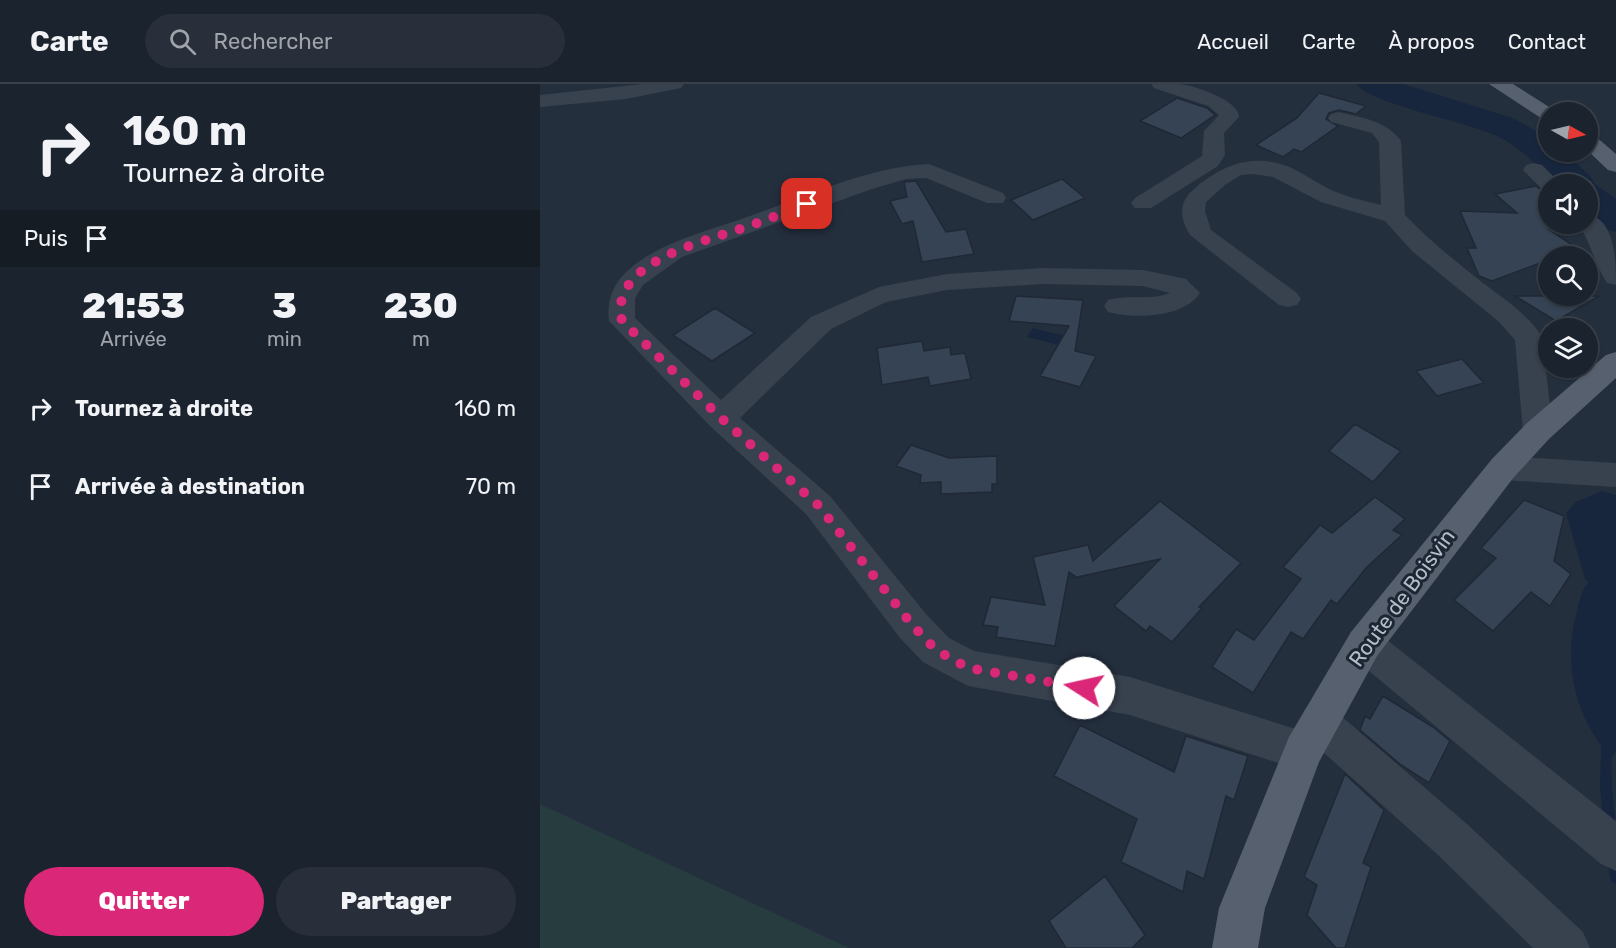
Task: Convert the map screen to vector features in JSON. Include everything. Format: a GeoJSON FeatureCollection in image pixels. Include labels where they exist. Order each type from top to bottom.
{"type":"FeatureCollection","features":[{"type":"Feature","properties":{"kind":"main road"},"geometry":{"type":"LineString","coordinates":[[1499,84],[1538,108]]}},
{"type":"Feature","properties":{"kind":"main road"},"geometry":{"type":"LineString","coordinates":[[1598,149],[1616,165]]}},
{"type":"Feature","properties":{"kind":"main road","name":"Route de Boisvin"},"geometry":{"type":"LineString","coordinates":[[1235,948],[1242,908],[1311,737],[1364,644],[1503,468],[1538,431],[1616,362]]}},
{"type":"Feature","properties":{"kind":"street"},"geometry":{"type":"LineString","coordinates":[[540,101],[584,98],[674,84]]}},
{"type":"Feature","properties":{"kind":"street"},"geometry":{"type":"LineString","coordinates":[[1143,203],[1210,161],[1214,155],[1214,131],[1229,117],[1229,112],[1215,102],[1161,84]]}},
{"type":"Feature","properties":{"kind":"street"},"geometry":{"type":"LineString","coordinates":[[1338,118],[1379,129],[1390,141],[1393,216]]}},
{"type":"Feature","properties":{"kind":"street"},"geometry":{"type":"LineString","coordinates":[[1288,299],[1202,235],[1196,225],[1193,211],[1195,200],[1206,188],[1235,170],[1266,168],[1279,171],[1329,197],[1393,216],[1421,246],[1507,315],[1528,337],[1538,431]]}},
{"type":"Feature","properties":{"kind":"street"},"geometry":{"type":"LineString","coordinates":[[994,198],[929,171],[905,172],[864,183],[673,252],[651,264],[631,282],[621,296],[618,307],[622,321],[721,418],[818,505],[913,626],[936,650],[968,668],[1130,696],[1311,737],[1452,839],[1568,948]]}},
{"type":"Feature","properties":{"kind":"street"},"geometry":{"type":"LineString","coordinates":[[1598,234],[1616,277]]}},
{"type":"Feature","properties":{"kind":"street"},"geometry":{"type":"LineString","coordinates":[[721,418],[821,323],[879,295],[947,282],[1043,276],[1143,278],[1177,285],[1187,293],[1183,298],[1173,302],[1117,306]]}},
{"type":"Feature","properties":{"kind":"street"},"geometry":{"type":"LineString","coordinates":[[1503,468],[1616,476]]}},
{"type":"Feature","properties":{"kind":"street"},"geometry":{"type":"LineString","coordinates":[[1364,644],[1616,849]]}},
{"type":"Feature","properties":{"kind":"green space"},"geometry":{"type":"Polygon","coordinates":[[[540,804],[849,948],[540,948],[540,804]]]}},
{"type":"Feature","properties":{"kind":"water"},"geometry":{"type":"Polygon","coordinates":[[[1033,328],[1068,337],[1063,346],[1027,337],[1033,328]]]}},
{"type":"Feature","properties":{"kind":"water"},"geometry":{"type":"Polygon","coordinates":[[[1602,491],[1616,495],[1616,751],[1611,758],[1588,725],[1575,689],[1571,650],[1573,631],[1581,595],[1589,582],[1585,579],[1566,513],[1576,502],[1602,491]]]}},
{"type":"Feature","properties":{"kind":"building"},"geometry":{"type":"Polygon","coordinates":[[[1319,93],[1366,106],[1356,114],[1339,110],[1329,113],[1326,119],[1338,126],[1301,152],[1294,149],[1283,157],[1256,145],[1297,118],[1319,93]]]}},
{"type":"Feature","properties":{"kind":"building"},"geometry":{"type":"Polygon","coordinates":[[[1177,98],[1207,108],[1215,115],[1181,138],[1140,121],[1177,98]]]}},
{"type":"Feature","properties":{"kind":"building"},"geometry":{"type":"Polygon","coordinates":[[[1062,179],[1085,198],[1033,220],[1011,200],[1062,179]]]}},
{"type":"Feature","properties":{"kind":"building"},"geometry":{"type":"Polygon","coordinates":[[[916,181],[946,232],[966,229],[974,254],[922,262],[913,221],[902,224],[890,201],[907,197],[904,182],[916,181]]]}},
{"type":"Feature","properties":{"kind":"building"},"geometry":{"type":"Polygon","coordinates":[[[1536,186],[1538,188],[1538,234],[1556,234],[1574,246],[1538,246],[1538,264],[1492,281],[1479,276],[1467,248],[1476,248],[1460,211],[1517,213],[1495,194],[1536,186]]]}},
{"type":"Feature","properties":{"kind":"building"},"geometry":{"type":"Polygon","coordinates":[[[1016,296],[1083,300],[1075,351],[1096,356],[1080,387],[1040,376],[1069,326],[1009,321],[1016,296]]]}},
{"type":"Feature","properties":{"kind":"building"},"geometry":{"type":"Polygon","coordinates":[[[1515,296],[1538,296],[1538,306],[1582,306],[1561,318],[1551,318],[1515,296]]]}},
{"type":"Feature","properties":{"kind":"building"},"geometry":{"type":"Polygon","coordinates":[[[715,308],[755,333],[712,361],[673,335],[715,308]]]}},
{"type":"Feature","properties":{"kind":"building"},"geometry":{"type":"Polygon","coordinates":[[[922,341],[924,351],[950,347],[951,355],[965,353],[971,379],[930,386],[928,377],[882,385],[877,348],[922,341]]]}},
{"type":"Feature","properties":{"kind":"building"},"geometry":{"type":"Polygon","coordinates":[[[1462,359],[1484,383],[1437,396],[1416,371],[1462,359]]]}},
{"type":"Feature","properties":{"kind":"building"},"geometry":{"type":"Polygon","coordinates":[[[1355,424],[1401,451],[1373,482],[1329,451],[1355,424]]]}},
{"type":"Feature","properties":{"kind":"building"},"geometry":{"type":"Polygon","coordinates":[[[911,445],[949,458],[997,456],[997,484],[992,484],[992,492],[941,494],[941,482],[920,483],[921,475],[896,466],[911,445]]]}},
{"type":"Feature","properties":{"kind":"building"},"geometry":{"type":"Polygon","coordinates":[[[1375,497],[1405,519],[1393,530],[1402,535],[1367,567],[1337,604],[1331,600],[1303,639],[1291,632],[1253,693],[1212,667],[1236,629],[1254,640],[1301,579],[1283,567],[1320,525],[1332,533],[1375,497]]]}},
{"type":"Feature","properties":{"kind":"building"},"geometry":{"type":"Polygon","coordinates":[[[1524,500],[1564,516],[1554,561],[1571,574],[1550,606],[1531,592],[1493,631],[1454,600],[1496,558],[1481,548],[1524,500]]]}},
{"type":"Feature","properties":{"kind":"building"},"geometry":{"type":"Polygon","coordinates":[[[1160,501],[1241,563],[1199,607],[1202,608],[1172,642],[1150,626],[1146,631],[1114,606],[1160,559],[1073,578],[1075,576],[1069,572],[1055,646],[996,637],[998,627],[983,625],[991,597],[1045,605],[1033,557],[1088,545],[1093,561],[1160,501]]]}},
{"type":"Feature","properties":{"kind":"building"},"geometry":{"type":"Polygon","coordinates":[[[1383,696],[1433,727],[1450,741],[1429,783],[1401,765],[1360,730],[1365,716],[1370,719],[1383,696]]]}},
{"type":"Feature","properties":{"kind":"building"},"geometry":{"type":"Polygon","coordinates":[[[1080,725],[1174,772],[1186,736],[1248,756],[1234,800],[1226,796],[1204,879],[1187,871],[1183,892],[1121,862],[1137,819],[1054,776],[1080,725]]]}},
{"type":"Feature","properties":{"kind":"building"},"geometry":{"type":"Polygon","coordinates":[[[1345,774],[1384,810],[1363,863],[1371,867],[1345,948],[1336,948],[1307,915],[1317,885],[1304,877],[1345,774]]]}},
{"type":"Feature","properties":{"kind":"building"},"geometry":{"type":"Polygon","coordinates":[[[1105,876],[1145,935],[1132,948],[1066,948],[1049,921],[1105,876]]]}},
{"type":"Feature","properties":{"kind":"waterway"},"geometry":{"type":"LineString","coordinates":[[1372,84],[1485,119],[1512,130],[1542,151],[1566,174]]}},
{"type":"Feature","properties":{"kind":"waterway"},"geometry":{"type":"LineString","coordinates":[[1598,204],[1616,220]]}},
{"type":"Feature","properties":{"kind":"waterway"},"geometry":{"type":"LineString","coordinates":[[1606,743],[1606,789],[1610,828]]}},
{"type":"Feature","properties":{"kind":"waterway"},"geometry":{"type":"LineString","coordinates":[[1614,859],[1616,878]]}},
{"type":"Feature","properties":{"kind":"route"},"geometry":{"type":"LineString","coordinates":[[807,204],[673,252],[651,264],[631,282],[621,296],[618,307],[622,321],[721,418],[818,505],[913,626],[936,650],[968,668],[1084,688]]}}]}
